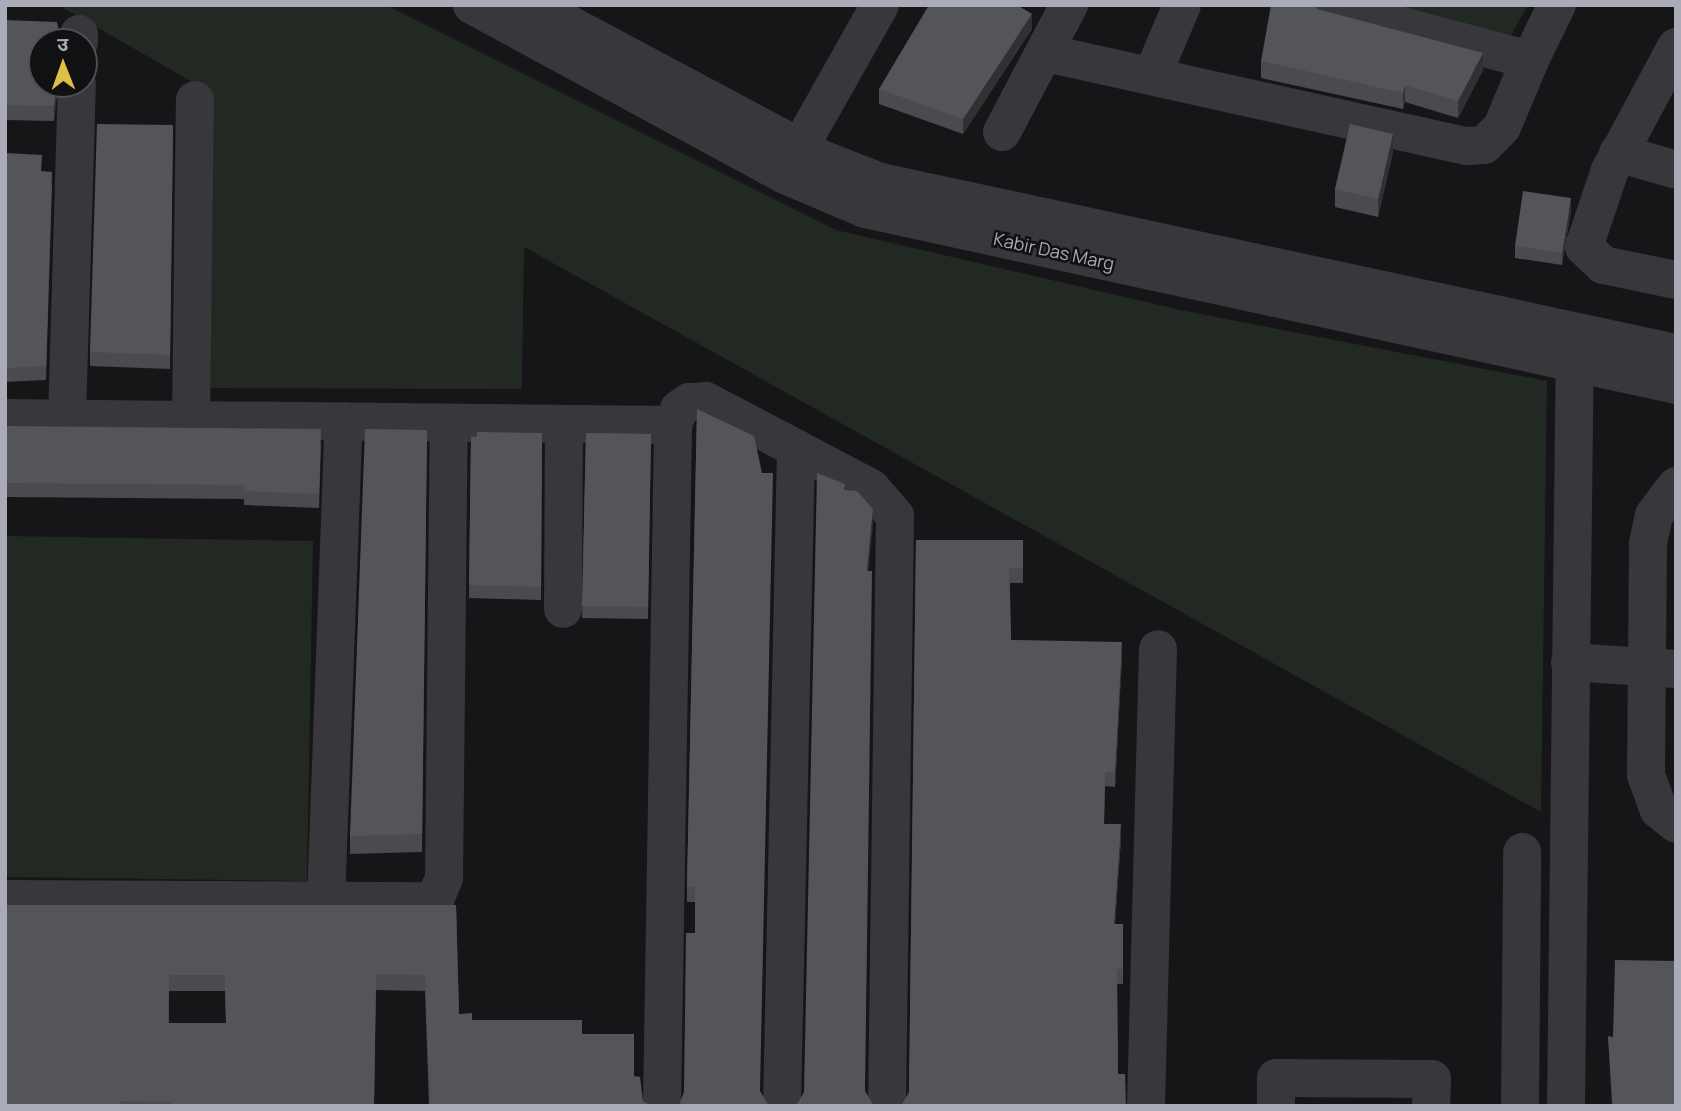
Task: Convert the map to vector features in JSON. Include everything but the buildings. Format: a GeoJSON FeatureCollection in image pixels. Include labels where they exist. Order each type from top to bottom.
{"type":"FeatureCollection","features":[{"type":"Feature","properties":{"kind":"street","name":"Kabir Das Marg"},"geometry":{"type":"LineString","coordinates":[[472,5],[792,161],[1575,347],[1676,385]]}},
{"type":"Feature","properties":{"kind":"street","name":"Kabir Das Marg"},"geometry":{"type":"LineString","coordinates":[[533,5],[792,161]]}},
{"type":"Feature","properties":{"kind":"street"},"geometry":{"type":"LineString","coordinates":[[1002,132],[1069,5]]}},
{"type":"Feature","properties":{"kind":"street"},"geometry":{"type":"LineString","coordinates":[[1152,76],[1182,5]]}},
{"type":"Feature","properties":{"kind":"street"},"geometry":{"type":"LineString","coordinates":[[1323,5],[1530,60]]}},
{"type":"Feature","properties":{"kind":"street"},"geometry":{"type":"LineString","coordinates":[[1046,53],[1467,146],[1484,145],[1502,127],[1557,5]]}},
{"type":"Feature","properties":{"kind":"street"},"geometry":{"type":"LineString","coordinates":[[792,161],[866,10]]}},
{"type":"Feature","properties":{"kind":"street"},"geometry":{"type":"LineString","coordinates":[[1676,47],[1618,153],[1584,247],[1603,265],[1676,280]]}},
{"type":"Feature","properties":{"kind":"street"},"geometry":{"type":"LineString","coordinates":[[67,418],[77,98]]}},
{"type":"Feature","properties":{"kind":"street"},"geometry":{"type":"LineString","coordinates":[[191,420],[195,100]]}},
{"type":"Feature","properties":{"kind":"street"},"geometry":{"type":"LineString","coordinates":[[1618,153],[1676,170]]}},
{"type":"Feature","properties":{"kind":"street","name":"Kabir Das Marg"},"geometry":{"type":"LineString","coordinates":[[1575,347],[1676,353]]}},
{"type":"Feature","properties":{"kind":"street"},"geometry":{"type":"LineString","coordinates":[[1566,1106],[1575,347]]}},
{"type":"Feature","properties":{"kind":"street"},"geometry":{"type":"LineString","coordinates":[[662,1106],[673,425],[679,409],[689,402],[706,401],[871,488],[895,516],[887,1106]]}},
{"type":"Feature","properties":{"kind":"street"},"geometry":{"type":"LineString","coordinates":[[5,418],[673,425]]}},
{"type":"Feature","properties":{"kind":"street"},"geometry":{"type":"LineString","coordinates":[[326,901],[344,421]]}},
{"type":"Feature","properties":{"kind":"street"},"geometry":{"type":"LineString","coordinates":[[5,899],[426,901],[442,888],[449,422]]}},
{"type":"Feature","properties":{"kind":"street"},"geometry":{"type":"LineString","coordinates":[[563,609],[564,424]]}},
{"type":"Feature","properties":{"kind":"street"},"geometry":{"type":"LineString","coordinates":[[782,1106],[796,448]]}},
{"type":"Feature","properties":{"kind":"street"},"geometry":{"type":"LineString","coordinates":[[1676,486],[1654,514],[1648,544],[1661,666],[1649,792],[1659,810],[1676,824]]}},
{"type":"Feature","properties":{"kind":"street"},"geometry":{"type":"LineString","coordinates":[[1146,1106],[1158,649]]}},
{"type":"Feature","properties":{"kind":"street"},"geometry":{"type":"LineString","coordinates":[[1570,662],[1661,666]]}},
{"type":"Feature","properties":{"kind":"street"},"geometry":{"type":"LineString","coordinates":[[1520,1106],[1522,863],[1568,875]]}},
{"type":"Feature","properties":{"kind":"street"},"geometry":{"type":"LineString","coordinates":[[1521,1029],[1567,1030]]}},
{"type":"Feature","properties":{"kind":"street"},"geometry":{"type":"LineString","coordinates":[[1276,1106],[1276,1078],[1432,1079],[1431,1106]]}},
{"type":"Feature","properties":{"kind":"shaded area"},"geometry":{"type":"Polygon","coordinates":[[[58,5],[386,5],[836,230],[1185,311],[1547,381],[1541,812],[524,247],[522,389],[207,388],[208,91],[58,5]]]}},
{"type":"Feature","properties":{"kind":"shaded area"},"geometry":{"type":"Polygon","coordinates":[[[1389,5],[1528,5],[1509,39],[1389,5]]]}},
{"type":"Feature","properties":{"kind":"shaded area"},"geometry":{"type":"Polygon","coordinates":[[[5,536],[313,541],[307,881],[5,877],[5,536]]]}}]}
